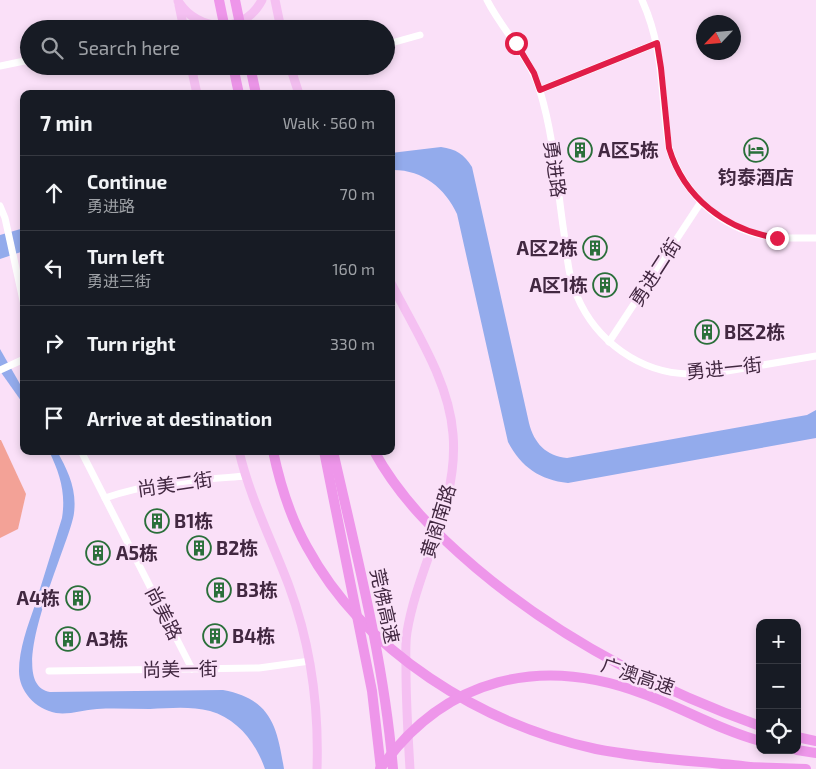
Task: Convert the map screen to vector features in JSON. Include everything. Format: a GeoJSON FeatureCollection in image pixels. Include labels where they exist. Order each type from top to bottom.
{"type":"FeatureCollection","features":[{"type":"Feature","properties":{"kind":"highway"},"geometry":{"type":"LineString","coordinates":[[219,0],[223,20]]}},
{"type":"Feature","properties":{"kind":"highway"},"geometry":{"type":"LineString","coordinates":[[235,0],[239,20]]}},
{"type":"Feature","properties":{"kind":"highway"},"geometry":{"type":"LineString","coordinates":[[235,75],[238,90]]}},
{"type":"Feature","properties":{"kind":"highway"},"geometry":{"type":"LineString","coordinates":[[252,75],[255,90]]}},
{"type":"Feature","properties":{"kind":"highway"},"geometry":{"type":"LineString","coordinates":[[274,455],[283,490],[306,547],[335,590],[381,639],[429,677],[480,708],[551,736],[596,748],[750,767],[806,769]]}},
{"type":"Feature","properties":{"kind":"highway","name":"莞佛高速"},"geometry":{"type":"LineString","coordinates":[[325,455],[372,692],[381,769]]}},
{"type":"Feature","properties":{"kind":"highway","name":"莞佛高速"},"geometry":{"type":"LineString","coordinates":[[334,455],[368,608],[388,716],[393,769]]}},
{"type":"Feature","properties":{"kind":"highway"},"geometry":{"type":"LineString","coordinates":[[376,455],[392,480],[420,516],[463,557],[505,592],[560,630],[645,679],[756,725]]}},
{"type":"Feature","properties":{"kind":"highway","name":"广澳高速"},"geometry":{"type":"LineString","coordinates":[[381,769],[403,739],[418,725],[451,702],[482,687],[504,680],[537,676],[580,676],[603,680],[646,694],[727,730],[756,740]]}},
{"type":"Feature","properties":{"kind":"highway"},"geometry":{"type":"LineString","coordinates":[[801,738],[816,741]]}},
{"type":"Feature","properties":{"kind":"highway"},"geometry":{"type":"LineString","coordinates":[[801,751],[816,753]]}},
{"type":"Feature","properties":{"kind":"highway"},"geometry":{"type":"LineString","coordinates":[[708,769],[750,767]]}},
{"type":"Feature","properties":{"kind":"main road"},"geometry":{"type":"LineString","coordinates":[[178,0],[184,11],[196,20]]}},
{"type":"Feature","properties":{"kind":"main road"},"geometry":{"type":"LineString","coordinates":[[178,0],[180,20]]}},
{"type":"Feature","properties":{"kind":"main road"},"geometry":{"type":"LineString","coordinates":[[242,20],[251,14],[262,0]]}},
{"type":"Feature","properties":{"kind":"main road"},"geometry":{"type":"LineString","coordinates":[[274,0],[279,20]]}},
{"type":"Feature","properties":{"kind":"main road"},"geometry":{"type":"LineString","coordinates":[[193,75],[196,90]]}},
{"type":"Feature","properties":{"kind":"main road"},"geometry":{"type":"LineString","coordinates":[[194,80],[196,75]]}},
{"type":"Feature","properties":{"kind":"main road"},"geometry":{"type":"LineString","coordinates":[[293,75],[298,90]]}},
{"type":"Feature","properties":{"kind":"main road","name":"黄阁南路"},"geometry":{"type":"LineString","coordinates":[[395,291],[440,379],[450,414],[453,441],[453,464],[448,499],[422,573],[406,634],[406,718],[410,769]]}},
{"type":"Feature","properties":{"kind":"main road"},"geometry":{"type":"LineString","coordinates":[[240,455],[250,491],[289,587],[304,636],[310,661],[316,715],[317,769]]}},
{"type":"Feature","properties":{"kind":"street","name":"勇进路"},"geometry":{"type":"LineString","coordinates":[[487,0],[525,58],[540,90],[547,118],[571,279],[584,311],[609,342]]}},
{"type":"Feature","properties":{"kind":"street"},"geometry":{"type":"LineString","coordinates":[[642,0],[657,43],[669,148],[681,177],[701,202],[720,217],[753,233],[777,238],[816,238]]}},
{"type":"Feature","properties":{"kind":"street"},"geometry":{"type":"LineString","coordinates":[[395,42],[420,35]]}},
{"type":"Feature","properties":{"kind":"street"},"geometry":{"type":"LineString","coordinates":[[540,90],[657,43]]}},
{"type":"Feature","properties":{"kind":"street"},"geometry":{"type":"LineString","coordinates":[[0,66],[20,62]]}},
{"type":"Feature","properties":{"kind":"street","name":"勇进二街"},"geometry":{"type":"LineString","coordinates":[[609,342],[701,202]]}},
{"type":"Feature","properties":{"kind":"street"},"geometry":{"type":"LineString","coordinates":[[0,206],[5,218],[20,288]]}},
{"type":"Feature","properties":{"kind":"street","name":"勇进一街"},"geometry":{"type":"LineString","coordinates":[[609,342],[629,357],[643,364],[664,371],[687,374],[718,372],[816,356]]}},
{"type":"Feature","properties":{"kind":"street"},"geometry":{"type":"LineString","coordinates":[[0,370],[20,361]]}},
{"type":"Feature","properties":{"kind":"street","name":"尚美路"},"geometry":{"type":"LineString","coordinates":[[83,455],[192,669]]}},
{"type":"Feature","properties":{"kind":"street","name":"尚美二街"},"geometry":{"type":"LineString","coordinates":[[105,498],[142,487],[167,483],[246,476]]}},
{"type":"Feature","properties":{"kind":"street","name":"尚美一街"},"geometry":{"type":"LineString","coordinates":[[49,671],[259,668],[310,661]]}},
{"type":"Feature","properties":{"kind":"shaded area"},"geometry":{"type":"Polygon","coordinates":[[[0,440],[26,494],[18,529],[0,538],[0,440]]]}},
{"type":"Feature","properties":{"kind":"water"},"geometry":{"type":"Polygon","coordinates":[[[441,147],[459,153],[472,167],[529,423],[534,437],[547,451],[567,458],[807,415],[816,410],[816,438],[568,483],[549,479],[532,471],[519,459],[508,442],[457,214],[446,196],[431,182],[413,173],[395,170],[395,153],[441,147]]]}},
{"type":"Feature","properties":{"kind":"water"},"geometry":{"type":"Polygon","coordinates":[[[20,229],[20,252],[0,259],[0,235],[20,229]]]}},
{"type":"Feature","properties":{"kind":"water"},"geometry":{"type":"Polygon","coordinates":[[[0,349],[20,384],[20,399],[0,371],[0,349]]]}},
{"type":"Feature","properties":{"kind":"water"},"geometry":{"type":"Polygon","coordinates":[[[51,455],[59,455],[65,466],[73,488],[75,504],[70,529],[42,610],[35,639],[32,665],[37,683],[50,692],[223,690],[239,694],[252,700],[269,717],[278,740],[284,769],[265,769],[257,750],[245,733],[229,720],[210,711],[173,708],[110,709],[56,713],[41,708],[25,692],[19,671],[22,646],[62,518],[63,492],[51,455]]]}},
{"type":"Feature","properties":{"kind":"place","name":"A区5栋"},"geometry":{"type":"Point","coordinates":[580,150]}},
{"type":"Feature","properties":{"kind":"place","name":"钧泰酒店"},"geometry":{"type":"Point","coordinates":[756,150]}},
{"type":"Feature","properties":{"kind":"place","name":"A区2栋"},"geometry":{"type":"Point","coordinates":[595,248]}},
{"type":"Feature","properties":{"kind":"place","name":"A区1栋"},"geometry":{"type":"Point","coordinates":[605,285]}},
{"type":"Feature","properties":{"kind":"place","name":"B区2栋"},"geometry":{"type":"Point","coordinates":[707,332]}},
{"type":"Feature","properties":{"kind":"place","name":"B1栋"},"geometry":{"type":"Point","coordinates":[157,521]}},
{"type":"Feature","properties":{"kind":"place","name":"B2栋"},"geometry":{"type":"Point","coordinates":[199,548]}},
{"type":"Feature","properties":{"kind":"place","name":"A5栋"},"geometry":{"type":"Point","coordinates":[98,553]}},
{"type":"Feature","properties":{"kind":"place","name":"B3栋"},"geometry":{"type":"Point","coordinates":[219,590]}},
{"type":"Feature","properties":{"kind":"place","name":"A4栋"},"geometry":{"type":"Point","coordinates":[78,598]}},
{"type":"Feature","properties":{"kind":"place","name":"B4栋"},"geometry":{"type":"Point","coordinates":[215,636]}},
{"type":"Feature","properties":{"kind":"place","name":"A3栋"},"geometry":{"type":"Point","coordinates":[68,639]}},
{"type":"Feature","properties":{"kind":"route"},"geometry":{"type":"LineString","coordinates":[[516,43],[534,73],[540,90],[657,43],[669,148],[684,182],[701,202],[720,217],[742,229],[777,238]]}}]}
